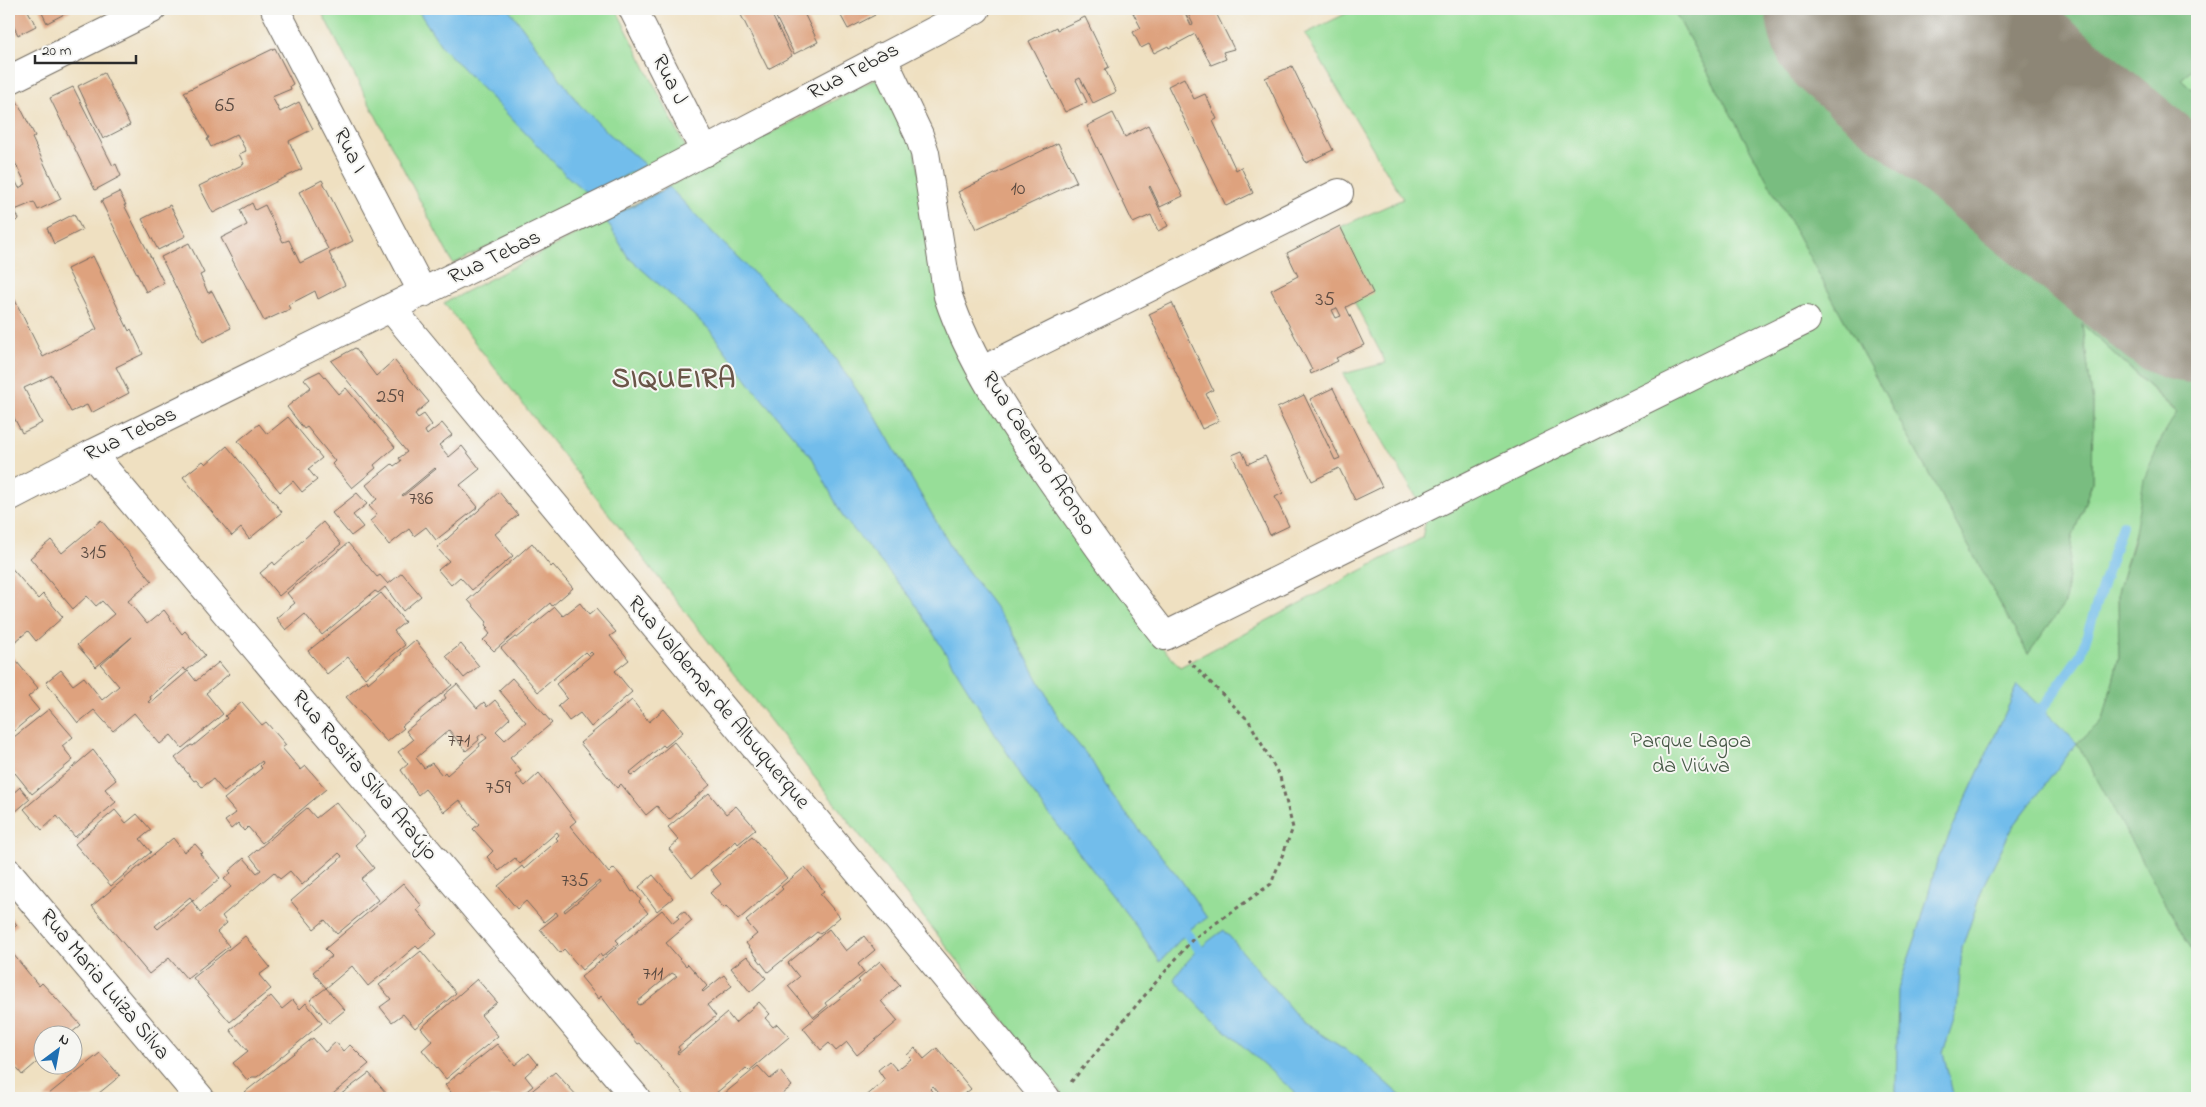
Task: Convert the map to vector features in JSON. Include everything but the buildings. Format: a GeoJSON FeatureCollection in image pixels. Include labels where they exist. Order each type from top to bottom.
{"type":"FeatureCollection","features":[{"type":"Feature","properties":{"kind":"street"},"geometry":{"type":"LineString","coordinates":[[9,80],[152,9]]}},
{"type":"Feature","properties":{"kind":"street","name":"Rua I"},"geometry":{"type":"LineString","coordinates":[[275,9],[423,293]]}},
{"type":"Feature","properties":{"kind":"street","name":"Rua J"},"geometry":{"type":"LineString","coordinates":[[633,9],[705,152]]}},
{"type":"Feature","properties":{"kind":"street","name":"Rua Tebas"},"geometry":{"type":"LineString","coordinates":[[9,498],[92,454],[423,293],[705,152],[976,9]]}},
{"type":"Feature","properties":{"kind":"street","name":"Rua Caetano Afonso"},"geometry":{"type":"LineString","coordinates":[[882,57],[919,135],[924,153],[948,296],[955,318],[1013,424],[1124,584],[1165,636]]}},
{"type":"Feature","properties":{"kind":"street"},"geometry":{"type":"LineString","coordinates":[[982,370],[1339,193]]}},
{"type":"Feature","properties":{"kind":"street","name":"Rua Valdemar de Albuquerque"},"geometry":{"type":"LineString","coordinates":[[391,308],[1046,1098]]}},
{"type":"Feature","properties":{"kind":"street"},"geometry":{"type":"LineString","coordinates":[[1165,636],[1806,320]]}},
{"type":"Feature","properties":{"kind":"street","name":"Rua Rosita Silva Araújo"},"geometry":{"type":"LineString","coordinates":[[92,454],[636,1098]]}},
{"type":"Feature","properties":{"kind":"street","name":"Rua Maria Luiza Silva"},"geometry":{"type":"LineString","coordinates":[[9,873],[200,1098]]}},
{"type":"Feature","properties":{"kind":"path"},"geometry":{"type":"LineString","coordinates":[[1069,1084],[1192,940],[1270,884],[1293,828],[1280,776],[1249,721],[1165,636]]}},
{"type":"Feature","properties":{"kind":"green space"},"geometry":{"type":"Polygon","coordinates":[[[320,9],[616,9],[687,150],[453,264],[320,9]]]}},
{"type":"Feature","properties":{"kind":"green space","name":"Parque Lagoa da Viúva"},"geometry":{"type":"Polygon","coordinates":[[[1355,9],[1673,9],[2028,654],[2065,603],[2072,538],[2092,483],[2093,404],[2082,324],[2177,413],[2162,437],[2118,592],[2119,657],[2103,721],[2078,743],[2197,960],[2197,1098],[1065,1098],[444,303],[877,78],[914,145],[942,292],[1147,631],[1180,667],[1422,538],[1427,515],[1343,374],[1386,363],[1320,236],[1403,199],[1305,34],[1355,9]]]}},
{"type":"Feature","properties":{"kind":"green space"},"geometry":{"type":"Polygon","coordinates":[[[1673,9],[1771,9],[2068,255],[2100,254],[2197,335],[2197,425],[2195,428],[2197,430],[2197,960],[2077,743],[2103,720],[2119,657],[2118,592],[2134,539],[2144,479],[2162,437],[2177,412],[2082,324],[2093,404],[2092,483],[2072,538],[2065,603],[2028,654],[1673,9]]]}},
{"type":"Feature","properties":{"kind":"green space"},"geometry":{"type":"Polygon","coordinates":[[[1945,9],[2197,9],[2197,66],[2181,79],[2197,93],[2197,219],[1945,9]]]}},
{"type":"Feature","properties":{"kind":"green space"},"geometry":{"type":"Polygon","coordinates":[[[2197,66],[2197,93],[2181,79],[2197,66]]]}},
{"type":"Feature","properties":{"kind":"water"},"geometry":{"type":"Polygon","coordinates":[[[417,9],[509,9],[579,104],[606,131],[645,165],[589,195],[568,177],[442,47],[417,9]]]}},
{"type":"Feature","properties":{"kind":"water"},"geometry":{"type":"Polygon","coordinates":[[[669,187],[822,340],[877,419],[955,554],[1010,627],[1063,726],[1091,760],[1113,798],[1181,880],[1207,918],[1190,929],[1160,962],[1139,930],[1029,788],[912,599],[843,517],[813,459],[752,387],[709,329],[628,257],[606,220],[669,187]]]}},
{"type":"Feature","properties":{"kind":"water"},"geometry":{"type":"Polygon","coordinates":[[[2018,685],[2077,743],[2012,828],[1984,884],[1962,948],[1957,1010],[1943,1052],[1954,1098],[1898,1098],[1896,1090],[1898,989],[1920,925],[1937,862],[2018,685]]]}},
{"type":"Feature","properties":{"kind":"water"},"geometry":{"type":"Polygon","coordinates":[[[1224,930],[1302,1022],[1357,1057],[1403,1098],[1301,1098],[1207,1014],[1174,979],[1196,952],[1224,930]]]}},
{"type":"Feature","properties":{"kind":"waterway"},"geometry":{"type":"LineString","coordinates":[[2035,719],[2081,654],[2122,525]]}},
{"type":"Feature","properties":{"kind":"waterway"},"geometry":{"type":"LineString","coordinates":[[1179,924],[1207,959]]}},
{"type":"Feature","properties":{"kind":"runway"},"geometry":{"type":"LineString","coordinates":[[1879,9],[2197,270]]}},
{"type":"Feature","properties":{"kind":"district","name":"SIQUEIRA"},"geometry":{"type":"Point","coordinates":[674,380]}}]}
